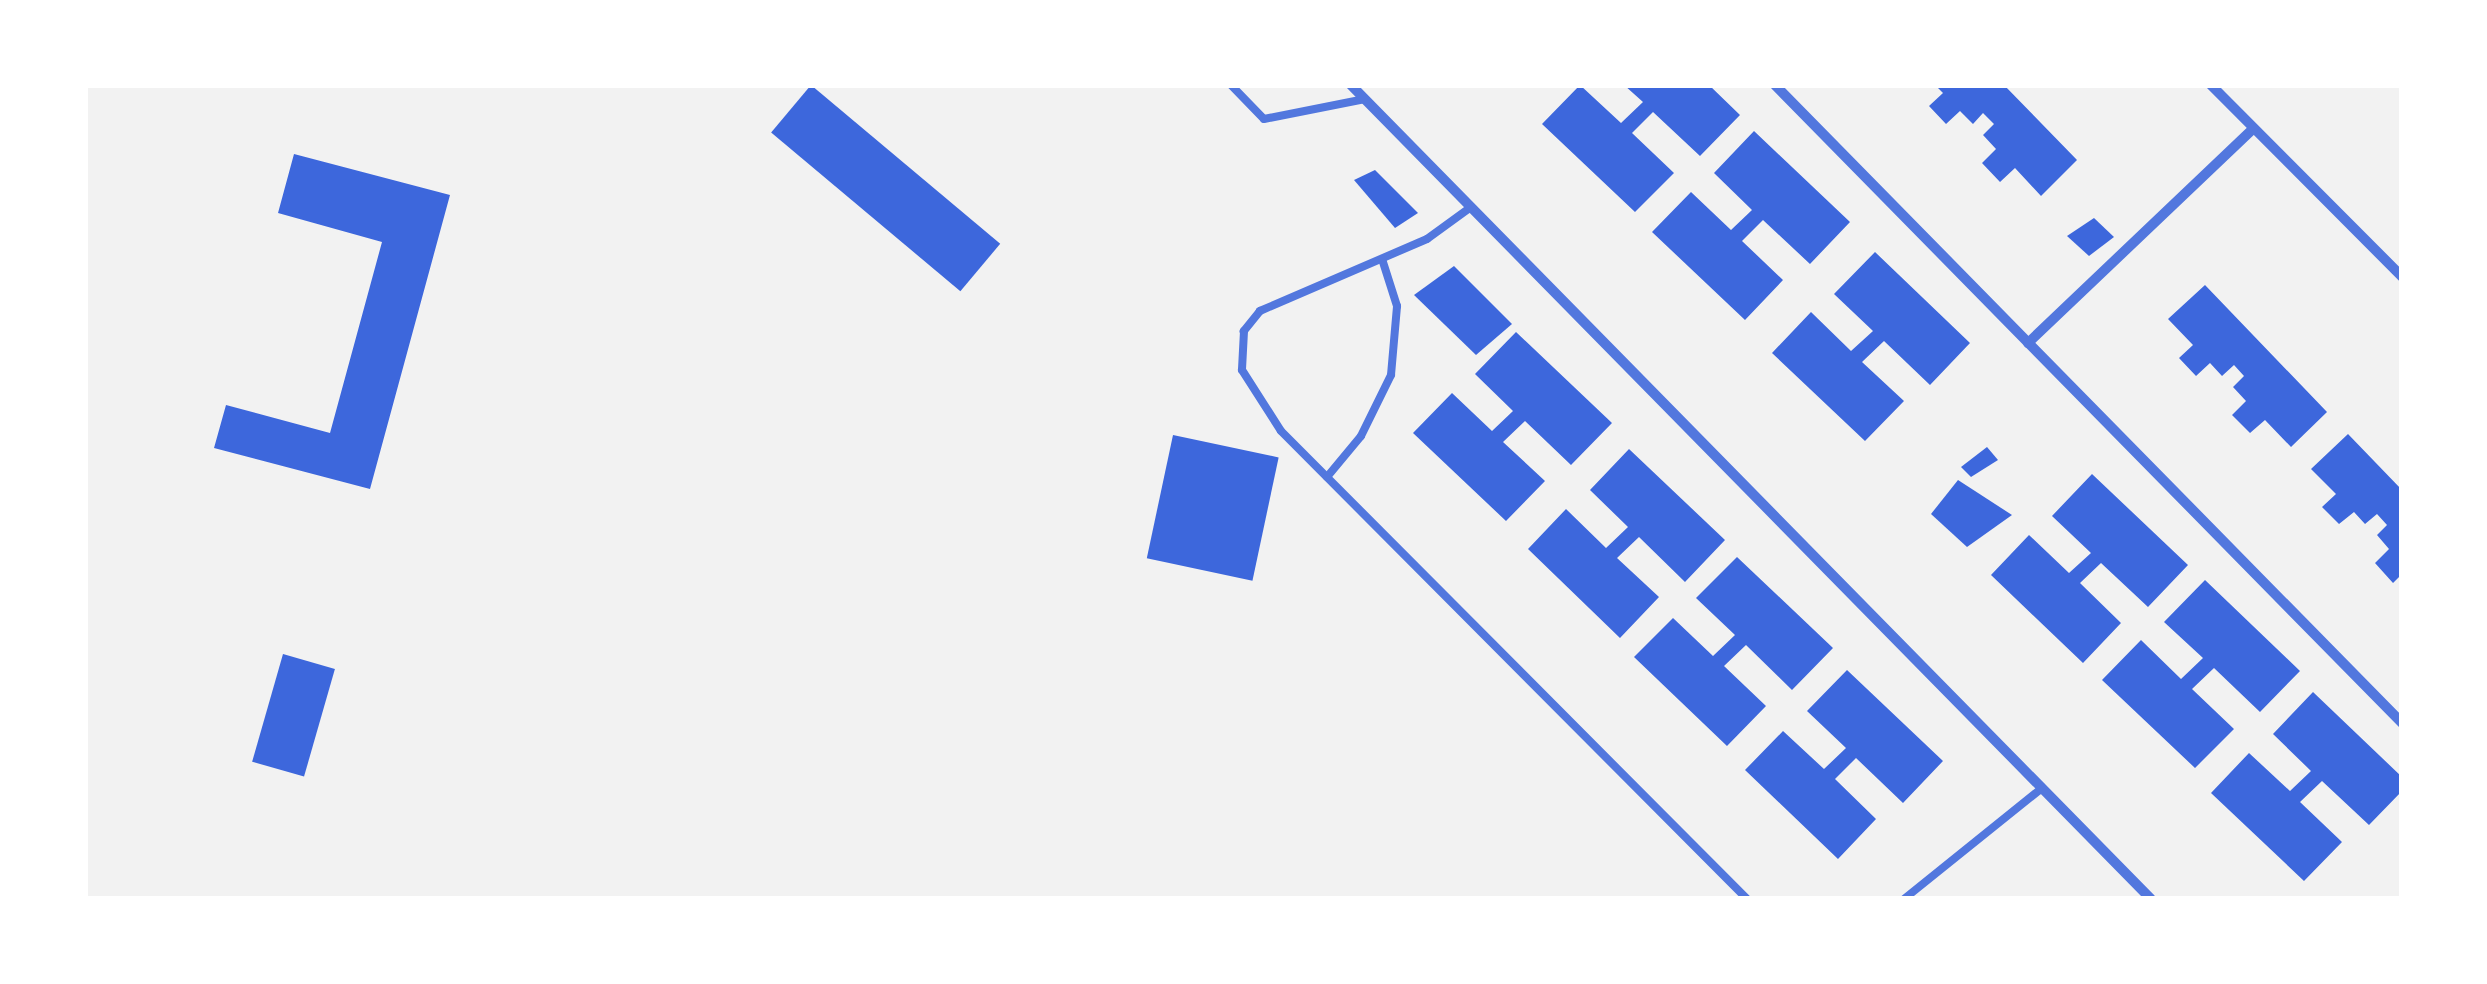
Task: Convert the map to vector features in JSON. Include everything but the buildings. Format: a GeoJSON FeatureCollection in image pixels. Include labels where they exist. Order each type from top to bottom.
{"type":"FeatureCollection","features":[{"type":"Feature","properties":{"kind":"street"},"geometry":{"type":"LineString","coordinates":[[1351,85],[2152,899]]}},
{"type":"Feature","properties":{"kind":"street"},"geometry":{"type":"LineString","coordinates":[[1775,85],[2402,724]]}},
{"type":"Feature","properties":{"kind":"street"},"geometry":{"type":"LineString","coordinates":[[2211,85],[2402,277]]}},
{"type":"Feature","properties":{"kind":"street"},"geometry":{"type":"LineString","coordinates":[[2028,344],[2253,130]]}},
{"type":"Feature","properties":{"kind":"lane"},"geometry":{"type":"LineString","coordinates":[[1231,85],[1264,119],[1365,100]]}},
{"type":"Feature","properties":{"kind":"lane"},"geometry":{"type":"LineString","coordinates":[[1471,207],[1427,239],[1260,311],[1244,331],[1242,370],[1280,431],[1747,899]]}},
{"type":"Feature","properties":{"kind":"lane"},"geometry":{"type":"LineString","coordinates":[[1328,477],[1361,436],[1391,376],[1397,306],[1382,259]]}},
{"type":"Feature","properties":{"kind":"lane"},"geometry":{"type":"LineString","coordinates":[[1904,899],[2042,788]]}}]}
